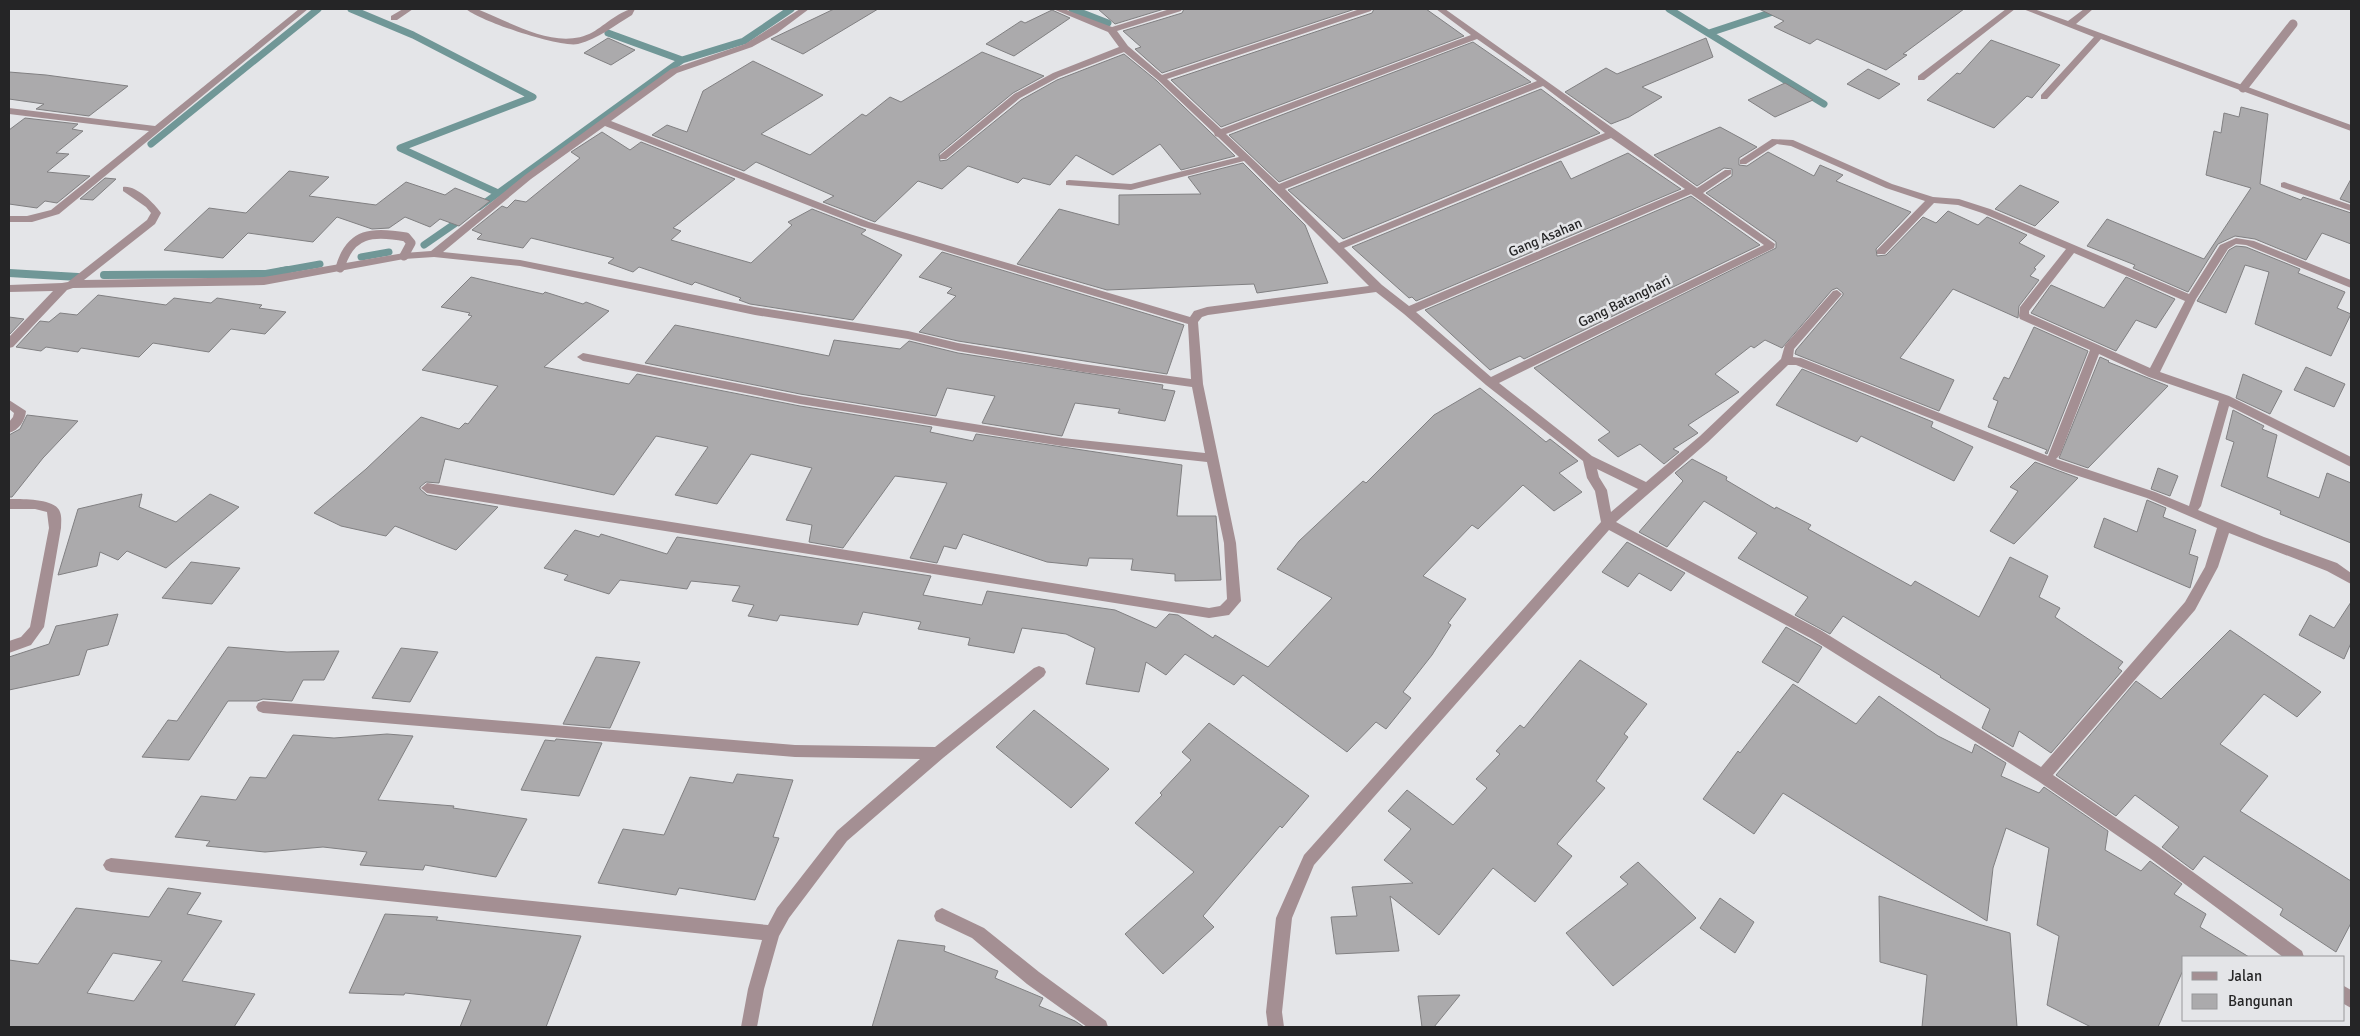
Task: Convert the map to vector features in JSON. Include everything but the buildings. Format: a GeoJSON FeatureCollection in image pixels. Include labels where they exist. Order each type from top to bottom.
{"type":"FeatureCollection","features":[{"type":"Feature","properties":{"kind":"street"},"geometry":{"type":"LineString","coordinates":[[9,219],[21,221],[35,220],[55,212],[304,9]]}},
{"type":"Feature","properties":{"kind":"street"},"geometry":{"type":"LineString","coordinates":[[394,18],[410,9]]}},
{"type":"Feature","properties":{"kind":"street"},"geometry":{"type":"LineString","coordinates":[[470,9],[545,37],[575,42],[630,13],[631,9]]}},
{"type":"Feature","properties":{"kind":"street"},"geometry":{"type":"LineString","coordinates":[[434,254],[528,177],[674,71],[686,65],[740,49],[758,40],[805,9]]}},
{"type":"Feature","properties":{"kind":"street"},"geometry":{"type":"LineString","coordinates":[[1057,9],[1112,30],[1178,9]]}},
{"type":"Feature","properties":{"kind":"street"},"geometry":{"type":"LineString","coordinates":[[1161,78],[1368,9]]}},
{"type":"Feature","properties":{"kind":"street"},"geometry":{"type":"LineString","coordinates":[[1440,9],[1694,191]]}},
{"type":"Feature","properties":{"kind":"street"},"geometry":{"type":"LineString","coordinates":[[1921,78],[2011,9]]}},
{"type":"Feature","properties":{"kind":"street"},"geometry":{"type":"LineString","coordinates":[[2027,9],[2351,128]]}},
{"type":"Feature","properties":{"kind":"street"},"geometry":{"type":"LineString","coordinates":[[2069,25],[2088,9]]}},
{"type":"Feature","properties":{"kind":"street"},"geometry":{"type":"LineString","coordinates":[[1112,30],[1115,37],[1125,48],[1161,78],[1218,134],[1278,188],[1378,288],[1408,311],[1490,382],[1588,459],[1648,488]]}},
{"type":"Feature","properties":{"kind":"street"},"geometry":{"type":"LineString","coordinates":[[1218,134],[1477,36]]}},
{"type":"Feature","properties":{"kind":"street"},"geometry":{"type":"LineString","coordinates":[[2044,97],[2099,36]]}},
{"type":"Feature","properties":{"kind":"street"},"geometry":{"type":"LineString","coordinates":[[943,157],[1017,96],[1056,75],[1125,48]]}},
{"type":"Feature","properties":{"kind":"street"},"geometry":{"type":"LineString","coordinates":[[1278,188],[1544,82]]}},
{"type":"Feature","properties":{"kind":"street"},"geometry":{"type":"LineString","coordinates":[[9,112],[156,129]]}},
{"type":"Feature","properties":{"kind":"street"},"geometry":{"type":"LineString","coordinates":[[604,122],[865,224],[1193,322]]}},
{"type":"Feature","properties":{"kind":"street"},"geometry":{"type":"LineString","coordinates":[[1338,247],[1612,134]]}},
{"type":"Feature","properties":{"kind":"street"},"geometry":{"type":"LineString","coordinates":[[1742,162],[1772,142],[1782,141],[1889,186],[1932,200],[1959,202],[2073,247],[2191,299]]}},
{"type":"Feature","properties":{"kind":"street"},"geometry":{"type":"LineString","coordinates":[[1068,183],[1131,187],[1149,184],[1245,158]]}},
{"type":"Feature","properties":{"kind":"street","name":"Gang Asahan"},"geometry":{"type":"LineString","coordinates":[[1408,311],[1694,191],[1728,172]]}},
{"type":"Feature","properties":{"kind":"street"},"geometry":{"type":"LineString","coordinates":[[2284,185],[2351,208]]}},
{"type":"Feature","properties":{"kind":"street"},"geometry":{"type":"LineString","coordinates":[[9,344],[67,286],[151,222],[156,213],[150,205],[126,189]]}},
{"type":"Feature","properties":{"kind":"street","name":"Gang Batanghari"},"geometry":{"type":"LineString","coordinates":[[1490,382],[1770,246],[1767,240],[1694,191]]}},
{"type":"Feature","properties":{"kind":"street"},"geometry":{"type":"LineString","coordinates":[[1881,252],[1932,200]]}},
{"type":"Feature","properties":{"kind":"street"},"geometry":{"type":"LineString","coordinates":[[2153,374],[2191,299],[2224,247],[2230,242],[2236,240],[2250,243],[2351,284]]}},
{"type":"Feature","properties":{"kind":"street"},"geometry":{"type":"LineString","coordinates":[[2073,247],[2024,310],[2024,316],[2153,374],[2225,399],[2351,462]]}},
{"type":"Feature","properties":{"kind":"street"},"geometry":{"type":"LineString","coordinates":[[9,288],[264,281],[404,256],[434,254],[520,263],[755,311],[908,335],[958,347],[1083,368],[1197,384]]}},
{"type":"Feature","properties":{"kind":"street"},"geometry":{"type":"LineString","coordinates":[[427,488],[1209,613],[1224,610],[1234,601],[1230,543],[1197,384],[1193,322],[1198,314],[1207,311],[1378,288]]}},
{"type":"Feature","properties":{"kind":"street"},"geometry":{"type":"LineString","coordinates":[[1276,1027],[1274,1012],[1284,918],[1309,860],[1607,523],[1704,438],[1786,361],[1789,348],[1837,294]]}},
{"type":"Feature","properties":{"kind":"street"},"geometry":{"type":"LineString","coordinates":[[2054,455],[2096,349]]}},
{"type":"Feature","properties":{"kind":"street"},"geometry":{"type":"LineString","coordinates":[[583,357],[800,400],[1052,441],[1212,458]]}},
{"type":"Feature","properties":{"kind":"street"},"geometry":{"type":"LineString","coordinates":[[1786,361],[1797,361],[2067,468],[2151,495],[2224,524],[2260,541],[2332,567],[2351,579]]}},
{"type":"Feature","properties":{"kind":"street"},"geometry":{"type":"LineString","coordinates":[[2195,506],[2225,399]]}},
{"type":"Feature","properties":{"kind":"street"},"geometry":{"type":"LineString","coordinates":[[9,404],[20,411],[19,419],[9,429]]}},
{"type":"Feature","properties":{"kind":"street"},"geometry":{"type":"LineString","coordinates":[[1588,459],[1593,478],[1600,490],[1607,523],[1817,635],[2043,776],[2152,851],[2295,956]]}},
{"type":"Feature","properties":{"kind":"street"},"geometry":{"type":"LineString","coordinates":[[9,504],[35,504],[51,508],[54,512],[55,528],[37,627],[33,636],[23,644],[9,647]]}},
{"type":"Feature","properties":{"kind":"street"},"geometry":{"type":"LineString","coordinates":[[2043,776],[2190,606],[2208,578],[2220,548],[2224,524]]}},
{"type":"Feature","properties":{"kind":"street"},"geometry":{"type":"LineString","coordinates":[[749,1027],[756,989],[772,933],[783,913],[842,836],[938,753],[1039,672]]}},
{"type":"Feature","properties":{"kind":"street"},"geometry":{"type":"LineString","coordinates":[[263,707],[795,751],[938,753]]}},
{"type":"Feature","properties":{"kind":"street"},"geometry":{"type":"LineString","coordinates":[[111,865],[772,933]]}},
{"type":"Feature","properties":{"kind":"street"},"geometry":{"type":"LineString","coordinates":[[942,916],[978,933],[1100,1027]]}},
{"type":"Feature","properties":{"kind":"lane"},"geometry":{"type":"LineString","coordinates":[[2243,88],[2293,24]]}},
{"type":"Feature","properties":{"kind":"lane"},"geometry":{"type":"LineString","coordinates":[[340,268],[342,255],[349,245],[362,236],[387,233],[406,237],[411,243],[404,256]]}},
{"type":"Feature","properties":{"kind":"waterway"},"geometry":{"type":"LineString","coordinates":[[151,144],[318,9]]}},
{"type":"Feature","properties":{"kind":"waterway"},"geometry":{"type":"LineString","coordinates":[[351,9],[413,35],[533,97],[400,148],[498,193]]}},
{"type":"Feature","properties":{"kind":"waterway"},"geometry":{"type":"LineString","coordinates":[[682,60],[744,41],[791,9]]}},
{"type":"Feature","properties":{"kind":"waterway"},"geometry":{"type":"LineString","coordinates":[[1072,9],[1108,23]]}},
{"type":"Feature","properties":{"kind":"waterway"},"geometry":{"type":"LineString","coordinates":[[1669,9],[1824,104]]}},
{"type":"Feature","properties":{"kind":"waterway"},"geometry":{"type":"LineString","coordinates":[[1709,33],[1782,9]]}},
{"type":"Feature","properties":{"kind":"waterway"},"geometry":{"type":"LineString","coordinates":[[608,33],[682,60]]}},
{"type":"Feature","properties":{"kind":"waterway"},"geometry":{"type":"LineString","coordinates":[[479,207],[682,60]]}},
{"type":"Feature","properties":{"kind":"waterway"},"geometry":{"type":"LineString","coordinates":[[424,245],[463,218]]}},
{"type":"Feature","properties":{"kind":"waterway"},"geometry":{"type":"LineString","coordinates":[[361,257],[389,252]]}},
{"type":"Feature","properties":{"kind":"waterway"},"geometry":{"type":"LineString","coordinates":[[281,271],[320,264]]}},
{"type":"Feature","properties":{"kind":"waterway"},"geometry":{"type":"LineString","coordinates":[[104,275],[266,274],[288,270]]}},
{"type":"Feature","properties":{"kind":"waterway"},"geometry":{"type":"LineString","coordinates":[[9,273],[78,277]]}}]}
